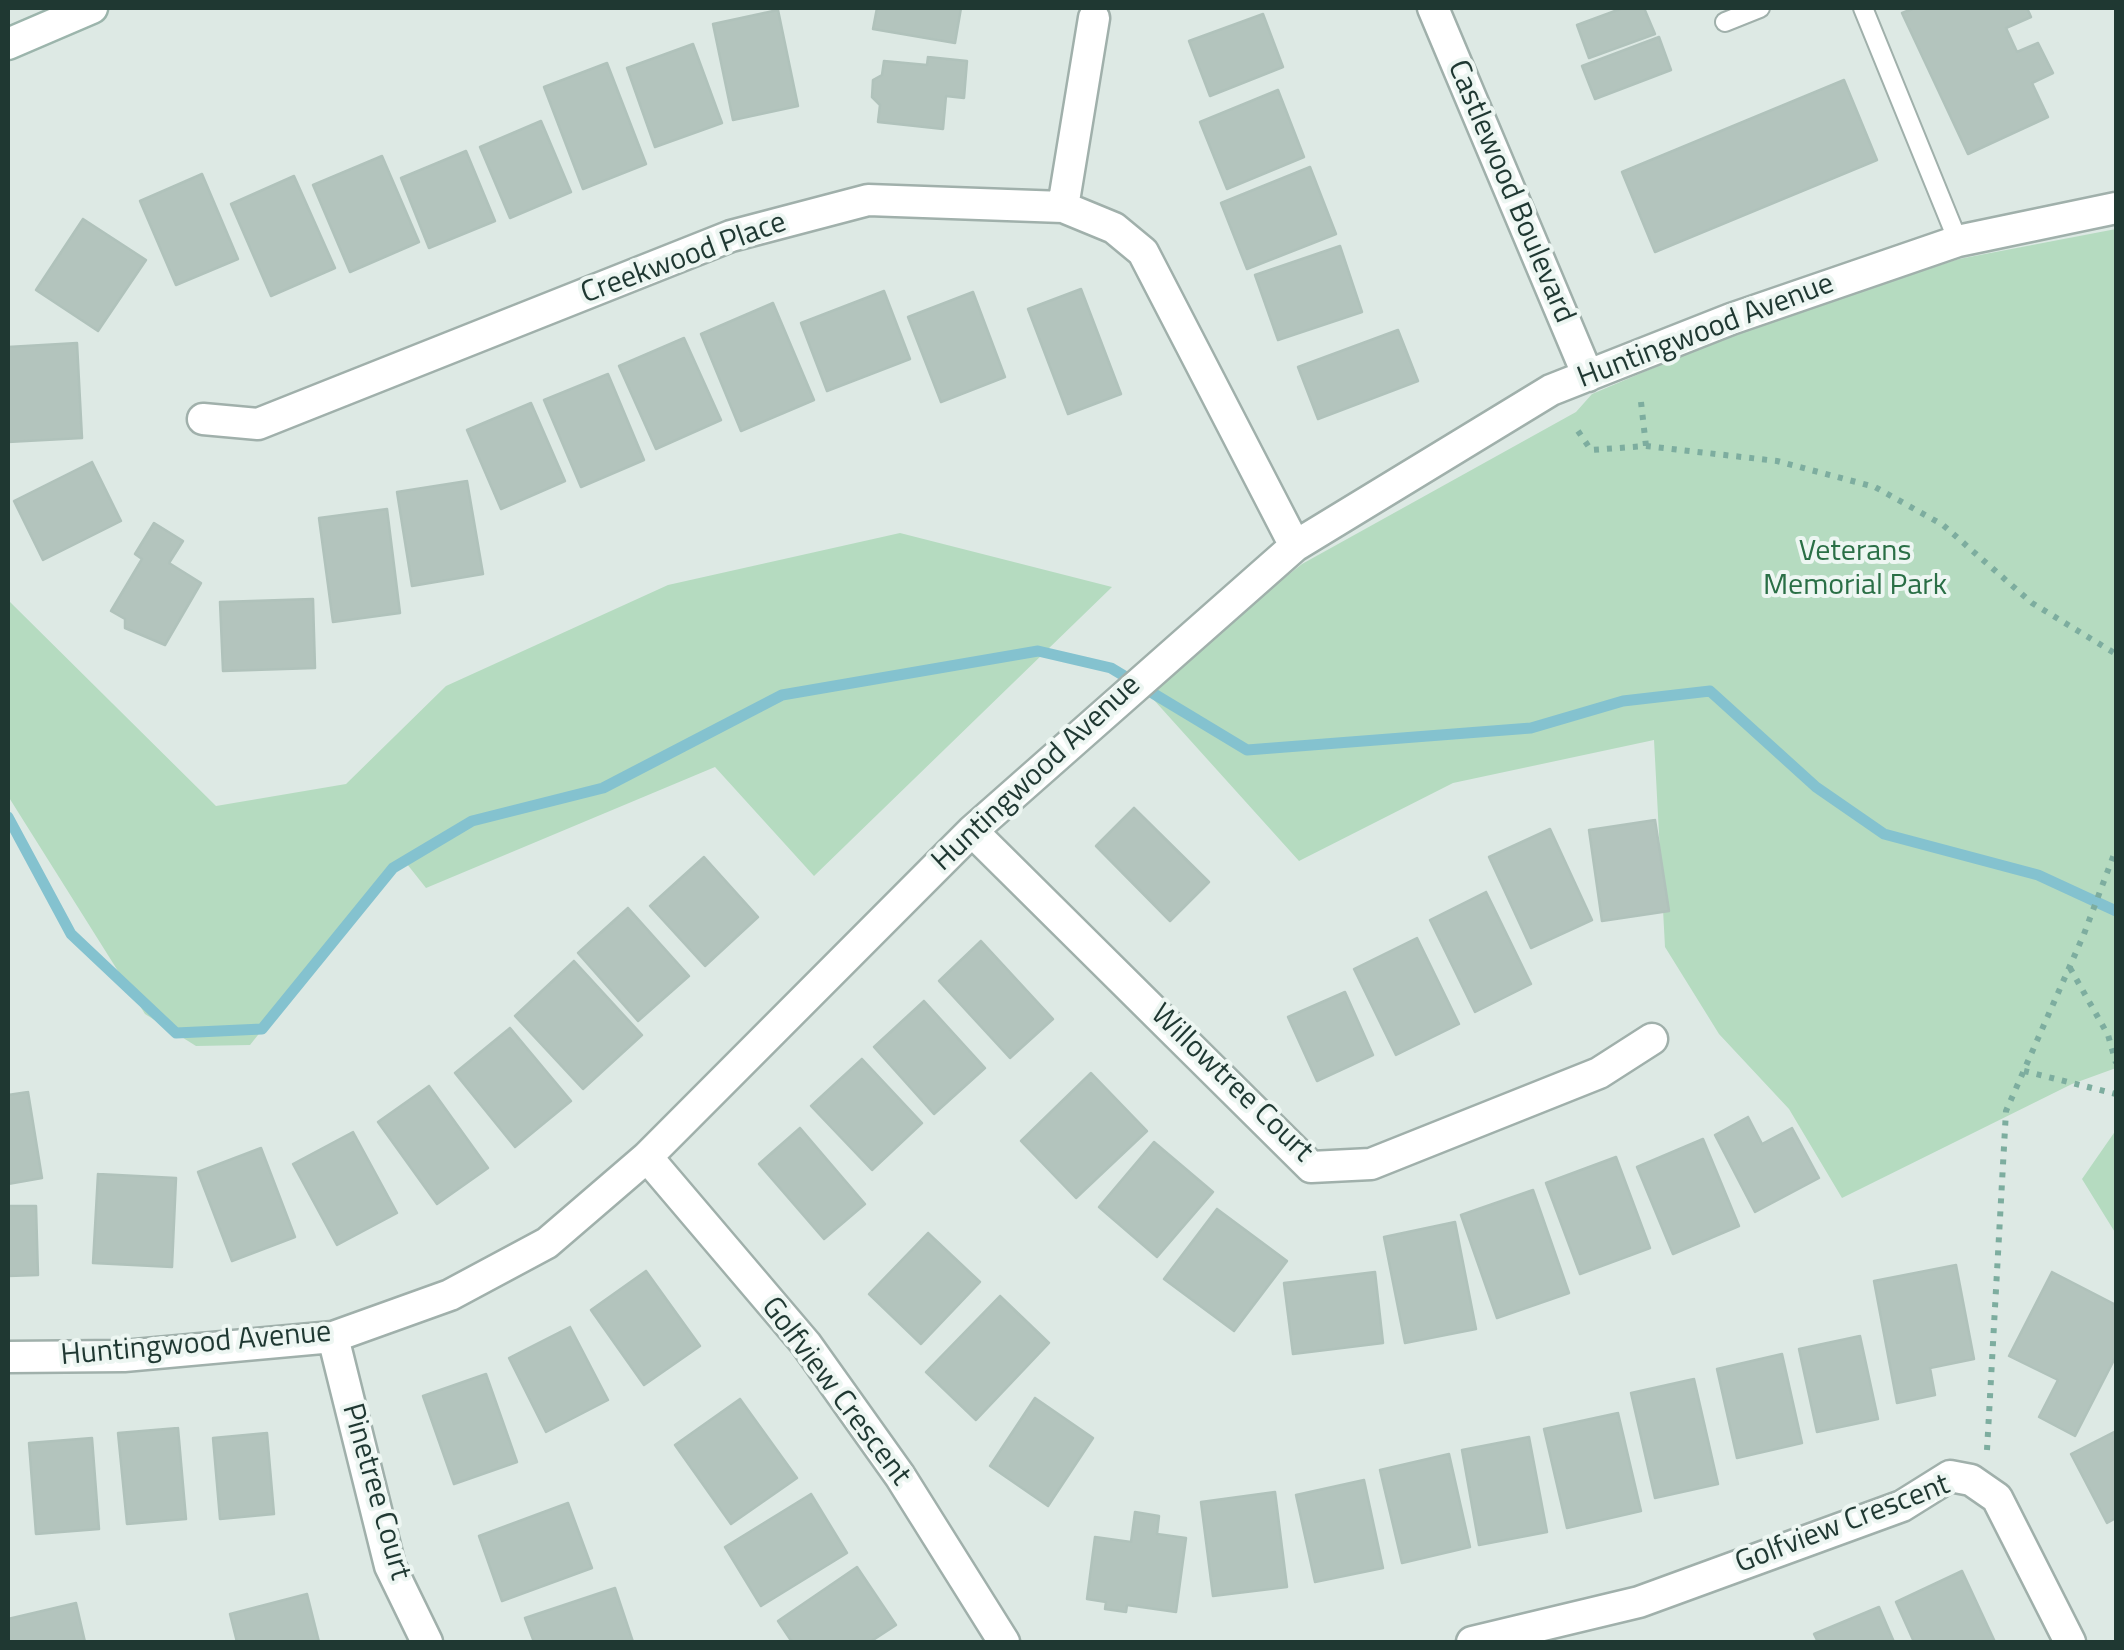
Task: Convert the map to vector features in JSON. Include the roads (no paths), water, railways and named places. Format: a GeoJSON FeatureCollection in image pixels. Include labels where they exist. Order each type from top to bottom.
{"type":"FeatureCollection","features":[{"type":"Feature","properties":{"kind":"street"},"geometry":{"type":"LineString","coordinates":[[8,44],[92,8]]}},
{"type":"Feature","properties":{"kind":"street","name":"Castlewood Boulevard"},"geometry":{"type":"LineString","coordinates":[[1433,8],[1588,376]]}},
{"type":"Feature","properties":{"kind":"street"},"geometry":{"type":"LineString","coordinates":[[1063,207],[1094,18]]}},
{"type":"Feature","properties":{"kind":"street","name":"Creekwood Place"},"geometry":{"type":"LineString","coordinates":[[203,419],[258,424],[731,236],[868,200],[1063,207],[1114,228],[1142,252],[1295,546]]}},
{"type":"Feature","properties":{"kind":"street","name":"Huntingwood Avenue"},"geometry":{"type":"LineString","coordinates":[[8,1357],[124,1356],[334,1337],[450,1295],[547,1243],[646,1157],[972,831],[1295,546],[1551,390],[1731,319],[1958,242],[2116,208]]}},
{"type":"Feature","properties":{"kind":"street","name":"Willowtree Court"},"geometry":{"type":"LineString","coordinates":[[972,831],[1312,1168],[1371,1164],[1599,1073],[1652,1039]]}},
{"type":"Feature","properties":{"kind":"street","name":"Golfview Crescent"},"geometry":{"type":"LineString","coordinates":[[646,1157],[806,1344],[900,1476],[1004,1642]]}},
{"type":"Feature","properties":{"kind":"street","name":"Pinetree Court"},"geometry":{"type":"LineString","coordinates":[[334,1337],[390,1566],[427,1642]]}},
{"type":"Feature","properties":{"kind":"street","name":"Golfview Crescent"},"geometry":{"type":"LineString","coordinates":[[1472,1642],[1639,1602],[1902,1506],[1950,1476],[1970,1480],[1997,1498],[2070,1642]]}},
{"type":"Feature","properties":{"kind":"lane"},"geometry":{"type":"LineString","coordinates":[[1725,22],[1760,8]]}},
{"type":"Feature","properties":{"kind":"lane"},"geometry":{"type":"LineString","coordinates":[[1863,8],[1958,242]]}},
{"type":"Feature","properties":{"kind":"waterway"},"geometry":{"type":"LineString","coordinates":[[8,817],[71,934],[176,1033],[262,1029],[393,868],[472,821],[603,788],[782,695],[1038,651],[1111,668],[1247,750],[1531,728],[1623,701],[1710,691],[1816,787],[1884,834],[2038,875],[2116,911]]}},
{"type":"Feature","properties":{"kind":"park label","name":"Veterans Memorial Park"},"geometry":{"type":"Point","coordinates":[1855,570]}}]}
